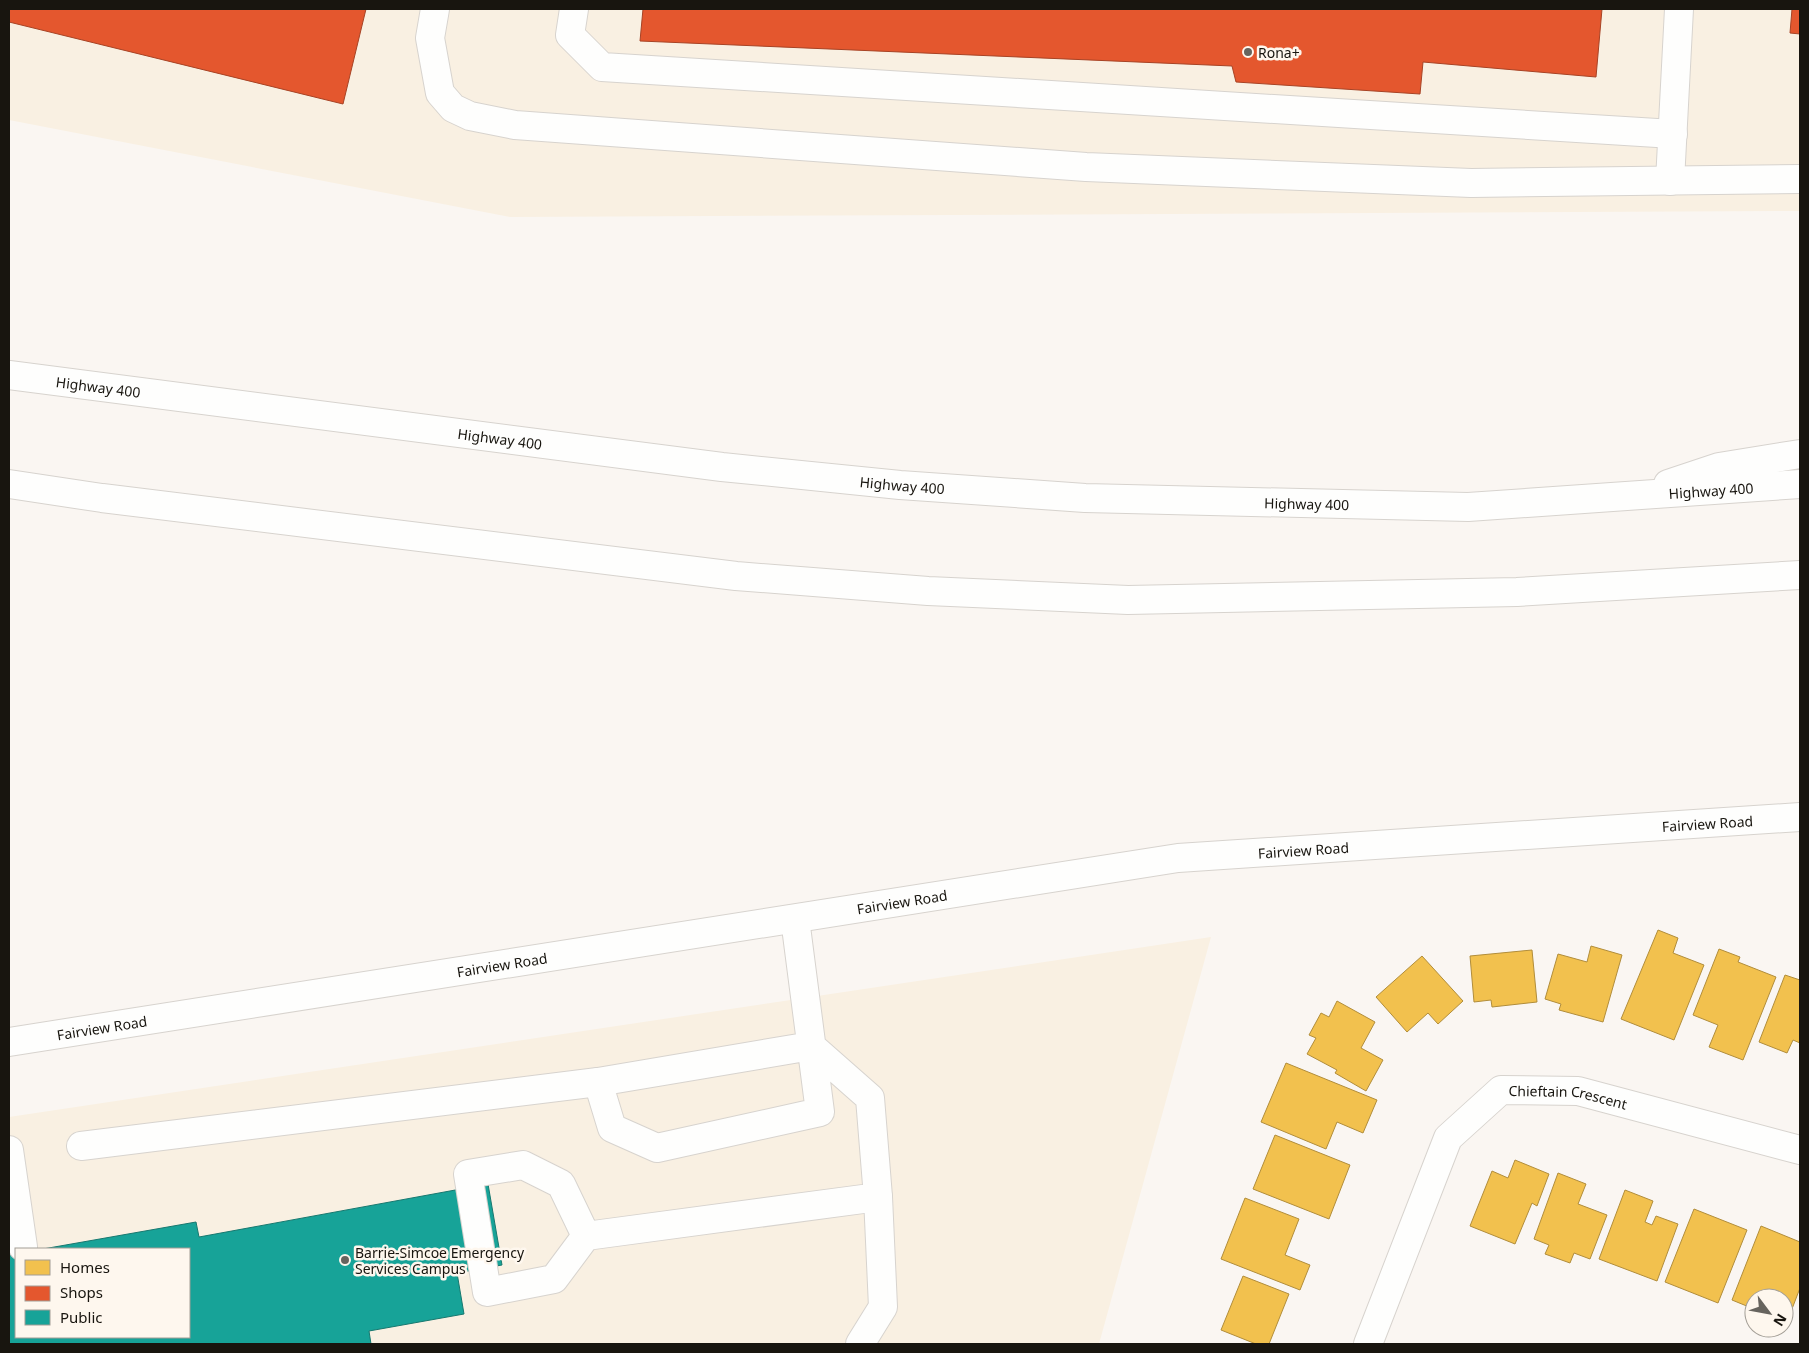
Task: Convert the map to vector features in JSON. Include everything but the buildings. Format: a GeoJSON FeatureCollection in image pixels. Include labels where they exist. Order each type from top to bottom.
{"type":"FeatureCollection","features":[{"type":"Feature","properties":{"kind":"main road"},"geometry":{"type":"LineString","coordinates":[[435,9],[430,38],[440,93],[453,108],[470,116],[515,125],[1086,167],[1471,184],[1800,178]]}},
{"type":"Feature","properties":{"kind":"main road"},"geometry":{"type":"LineString","coordinates":[[574,9],[570,35],[602,67],[1673,134]]}},
{"type":"Feature","properties":{"kind":"main road"},"geometry":{"type":"LineString","coordinates":[[1670,181],[1680,9]]}},
{"type":"Feature","properties":{"kind":"main road","name":"Highway 400"},"geometry":{"type":"LineString","coordinates":[[9,375],[722,468],[1085,498],[1468,507],[1800,484]]}},
{"type":"Feature","properties":{"kind":"main road"},"geometry":{"type":"LineString","coordinates":[[1632,496],[1719,467],[1800,454]]}},
{"type":"Feature","properties":{"kind":"main road"},"geometry":{"type":"LineString","coordinates":[[9,484],[102,498],[736,576],[928,591],[1128,600],[1517,592],[1800,575]]}},
{"type":"Feature","properties":{"kind":"main road"},"geometry":{"type":"LineString","coordinates":[[9,500],[102,498]]}},
{"type":"Feature","properties":{"kind":"main road","name":"Fairview Road"},"geometry":{"type":"LineString","coordinates":[[9,1042],[1178,858],[1800,817]]}},
{"type":"Feature","properties":{"kind":"main road"},"geometry":{"type":"LineString","coordinates":[[598,1082],[612,1128],[657,1148],[820,1112],[795,919]]}},
{"type":"Feature","properties":{"kind":"main road"},"geometry":{"type":"LineString","coordinates":[[81,1146],[598,1082],[811,1046]]}},
{"type":"Feature","properties":{"kind":"main road"},"geometry":{"type":"LineString","coordinates":[[811,1046],[870,1098],[878,1197],[883,1307],[860,1344]]}},
{"type":"Feature","properties":{"kind":"main road","name":"Chieftain Crescent"},"geometry":{"type":"LineString","coordinates":[[1368,1344],[1448,1138],[1501,1090],[1578,1090],[1800,1150]]}},
{"type":"Feature","properties":{"kind":"main road"},"geometry":{"type":"LineString","coordinates":[[9,1150],[23,1247]]}},
{"type":"Feature","properties":{"kind":"main road"},"geometry":{"type":"LineString","coordinates":[[586,1236],[561,1184],[523,1165],[468,1174],[487,1292],[554,1279],[586,1236],[878,1197]]}},
{"type":"Feature","properties":{"kind":"shaded area"},"geometry":{"type":"Polygon","coordinates":[[[9,9],[1800,9],[1800,211],[510,217],[9,120],[9,9]]]}},
{"type":"Feature","properties":{"kind":"shaded area"},"geometry":{"type":"Polygon","coordinates":[[[1211,937],[1099,1344],[9,1344],[9,1117],[1211,937]]]}},
{"type":"Feature","properties":{"kind":"place","name":"Rona+"},"geometry":{"type":"Point","coordinates":[1248,52]}},
{"type":"Feature","properties":{"kind":"place","name":"Barrie-Simcoe Emergency Services Campus"},"geometry":{"type":"Point","coordinates":[345,1260]}}]}
